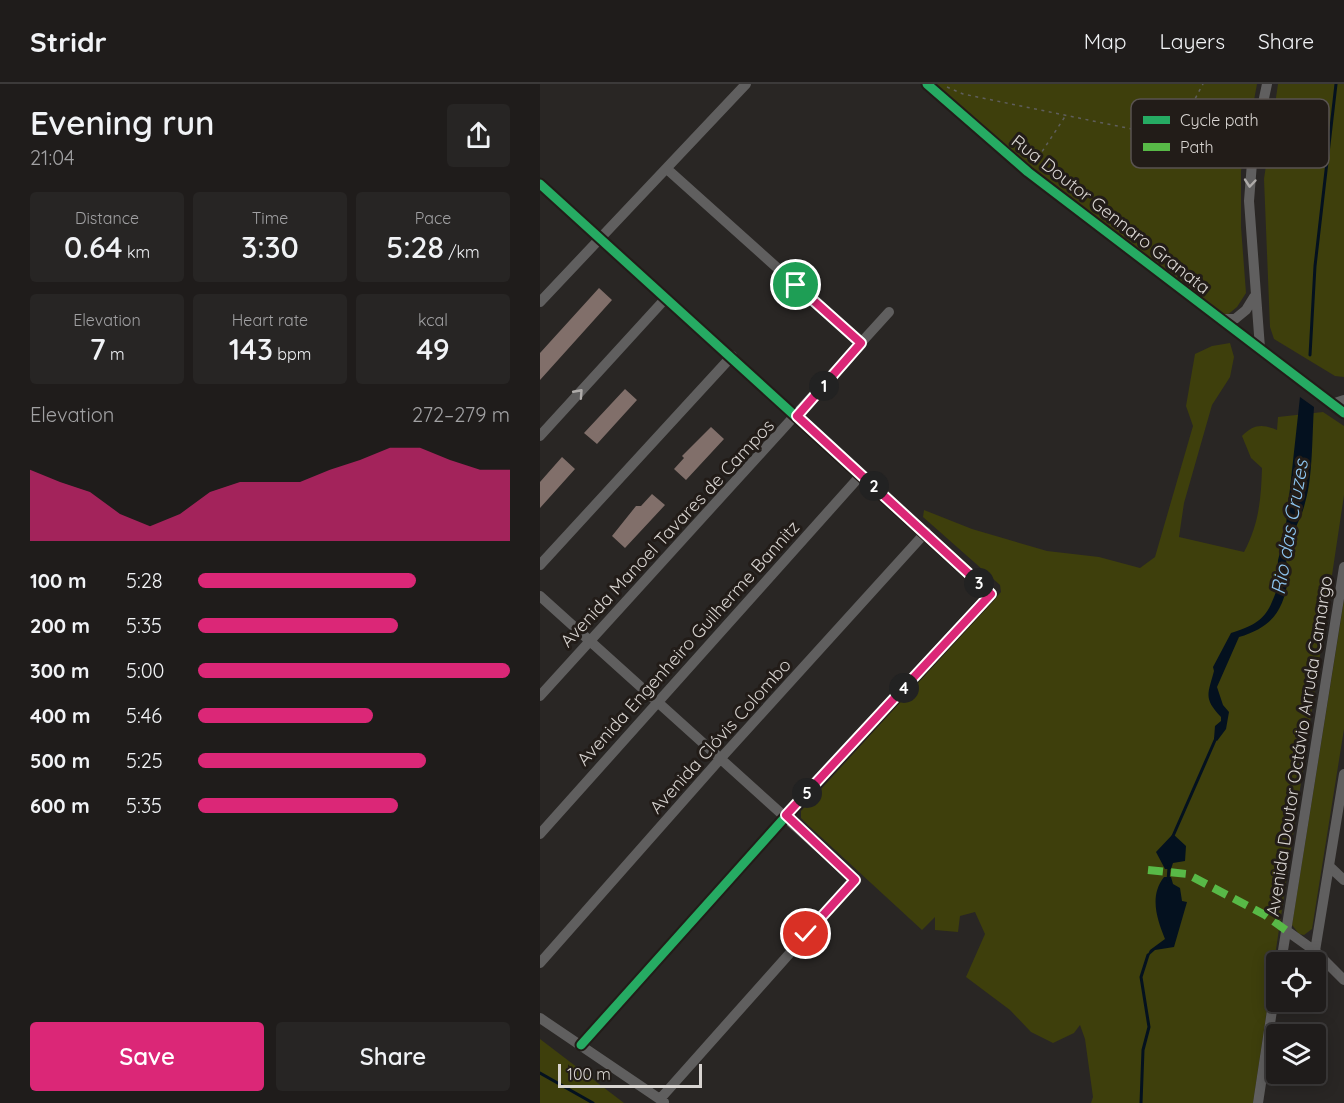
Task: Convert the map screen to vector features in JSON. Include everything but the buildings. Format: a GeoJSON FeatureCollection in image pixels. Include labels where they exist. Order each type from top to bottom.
{"type":"FeatureCollection","features":[{"type":"Feature","properties":{"kind":"street"},"geometry":{"type":"LineString","coordinates":[[540,302],[746,84]]}},
{"type":"Feature","properties":{"kind":"street","name":"Rua Doutor Gennaro Granata"},"geometry":{"type":"LineString","coordinates":[[927,84],[1028,172],[1329,402]]}},
{"type":"Feature","properties":{"kind":"street"},"geometry":{"type":"LineString","coordinates":[[1264,99],[1267,84]]}},
{"type":"Feature","properties":{"kind":"street"},"geometry":{"type":"LineString","coordinates":[[1252,168],[1249,201],[1254,297],[1260,348]]}},
{"type":"Feature","properties":{"kind":"street"},"geometry":{"type":"LineString","coordinates":[[667,169],[861,343]]}},
{"type":"Feature","properties":{"kind":"street"},"geometry":{"type":"LineString","coordinates":[[540,184],[926,532],[991,594],[786,815],[581,1046]]}},
{"type":"Feature","properties":{"kind":"street"},"geometry":{"type":"LineString","coordinates":[[1217,318],[1235,319],[1254,297]]}},
{"type":"Feature","properties":{"kind":"street"},"geometry":{"type":"LineString","coordinates":[[540,436],[666,298]]}},
{"type":"Feature","properties":{"kind":"street","name":"Avenida Manoel Tavares de Campos"},"geometry":{"type":"LineString","coordinates":[[540,696],[797,416],[889,312]]}},
{"type":"Feature","properties":{"kind":"street"},"geometry":{"type":"LineString","coordinates":[[540,564],[732,356]]}},
{"type":"Feature","properties":{"kind":"street"},"geometry":{"type":"LineString","coordinates":[[1329,402],[1344,400]]}},
{"type":"Feature","properties":{"kind":"street"},"geometry":{"type":"LineString","coordinates":[[1329,402],[1344,413]]}},
{"type":"Feature","properties":{"kind":"street","name":"Avenida Engenheiro Guilherme Bannitz"},"geometry":{"type":"LineString","coordinates":[[540,834],[861,475]]}},
{"type":"Feature","properties":{"kind":"street","name":"Avenida Clóvis Colombo"},"geometry":{"type":"LineString","coordinates":[[540,963],[721,758],[926,532]]}},
{"type":"Feature","properties":{"kind":"street","name":"Avenida Doutor Octávio Arruda Camargo"},"geometry":{"type":"LineString","coordinates":[[1283,952],[1344,567]]}},
{"type":"Feature","properties":{"kind":"street"},"geometry":{"type":"LineString","coordinates":[[540,596],[656,702],[786,815],[855,880],[662,1101],[540,1018]]}},
{"type":"Feature","properties":{"kind":"street"},"geometry":{"type":"LineString","coordinates":[[1315,951],[1344,779]]}},
{"type":"Feature","properties":{"kind":"street"},"geometry":{"type":"LineString","coordinates":[[1330,867],[1344,880]]}},
{"type":"Feature","properties":{"kind":"street"},"geometry":{"type":"LineString","coordinates":[[1287,931],[1315,951],[1344,980]]}},
{"type":"Feature","properties":{"kind":"street"},"geometry":{"type":"LineString","coordinates":[[1258,1103],[1272,1012]]}},
{"type":"Feature","properties":{"kind":"path"},"geometry":{"type":"LineString","coordinates":[[943,84],[963,94],[1131,129]]}},
{"type":"Feature","properties":{"kind":"path"},"geometry":{"type":"LineString","coordinates":[[1194,99],[1203,84]]}},
{"type":"Feature","properties":{"kind":"path"},"geometry":{"type":"LineString","coordinates":[[1028,172],[1066,115]]}},
{"type":"Feature","properties":{"kind":"shaded area"},"geometry":{"type":"Polygon","coordinates":[[[931,84],[1257,84],[1254,99],[1131,99],[1131,168],[1242,168],[1241,227],[1246,293],[1237,307],[1226,316],[1018,162],[931,84]]]}},
{"type":"Feature","properties":{"kind":"shaded area"},"geometry":{"type":"Polygon","coordinates":[[[1278,84],[1344,84],[1344,377],[1335,376],[1274,339],[1270,327],[1264,179],[1266,168],[1329,168],[1329,99],[1276,99],[1278,84]]]}},
{"type":"Feature","properties":{"kind":"shaded area"},"geometry":{"type":"Polygon","coordinates":[[[1230,343],[1234,357],[1230,377],[1212,405],[1184,503],[1179,537],[1244,552],[1256,521],[1262,479],[1262,468],[1251,458],[1242,436],[1250,429],[1262,426],[1277,430],[1278,417],[1323,412],[1344,426],[1344,495],[1276,952],[1266,952],[1267,1012],[1253,1103],[1091,1103],[1093,1097],[1085,1039],[1080,1025],[1074,1033],[1053,1043],[1031,1032],[1010,1010],[966,977],[985,934],[975,912],[960,916],[958,932],[935,930],[935,917],[922,930],[809,826],[801,818],[801,811],[1001,592],[1000,585],[923,517],[924,510],[972,529],[1047,551],[1099,557],[1140,568],[1155,557],[1193,426],[1186,406],[1195,354],[1212,346],[1230,343]]]}},
{"type":"Feature","properties":{"kind":"shaded area"},"geometry":{"type":"Polygon","coordinates":[[[1344,600],[1344,729],[1312,929],[1304,935],[1299,934],[1292,925],[1344,600]]]}},
{"type":"Feature","properties":{"kind":"shaded area"},"geometry":{"type":"Polygon","coordinates":[[[540,1039],[624,1103],[540,1103],[540,1039]]]}},
{"type":"Feature","properties":{"kind":"water"},"geometry":{"type":"Polygon","coordinates":[[[1300,397],[1314,407],[1311,469],[1308,493],[1286,554],[1288,575],[1286,590],[1274,617],[1259,629],[1239,637],[1217,687],[1223,705],[1229,712],[1226,729],[1217,741],[1214,739],[1215,726],[1221,721],[1221,717],[1211,705],[1208,696],[1213,667],[1231,633],[1252,625],[1264,615],[1280,581],[1277,578],[1278,560],[1285,534],[1300,397]]]}},
{"type":"Feature","properties":{"kind":"water"},"geometry":{"type":"Polygon","coordinates":[[[1173,834],[1186,846],[1185,861],[1173,863],[1171,869],[1165,869],[1156,852],[1173,834]]]}},
{"type":"Feature","properties":{"kind":"water"},"geometry":{"type":"Polygon","coordinates":[[[1164,877],[1171,877],[1173,884],[1180,888],[1182,901],[1187,902],[1174,947],[1155,950],[1146,958],[1150,950],[1165,939],[1156,908],[1159,884],[1164,877]]]}},
{"type":"Feature","properties":{"kind":"waterway","name":"Rio das Cruzes"},"geometry":{"type":"LineString","coordinates":[[1329,145],[1336,84]]}},
{"type":"Feature","properties":{"kind":"waterway","name":"Rio das Cruzes"},"geometry":{"type":"LineString","coordinates":[[1310,355],[1315,266],[1326,168]]}},
{"type":"Feature","properties":{"kind":"waterway","name":"Rio das Cruzes"},"geometry":{"type":"LineString","coordinates":[[1173,836],[1216,738]]}},
{"type":"Feature","properties":{"kind":"waterway","name":"Rio das Cruzes"},"geometry":{"type":"LineString","coordinates":[[1168,881],[1169,867]]}},
{"type":"Feature","properties":{"kind":"waterway","name":"Rio das Cruzes"},"geometry":{"type":"LineString","coordinates":[[1141,1103],[1143,1050],[1149,1027],[1141,977],[1148,955]]}},
{"type":"Feature","properties":{"kind":"waterway"},"geometry":{"type":"LineString","coordinates":[[540,1073],[593,1103]]}},
{"type":"Feature","properties":{"kind":"marked path"},"geometry":{"type":"LineString","coordinates":[[1148,870],[1187,874],[1265,915],[1287,931]]}},
{"type":"Feature","properties":{"kind":"cycle path"},"geometry":{"type":"LineString","coordinates":[[927,84],[1028,172],[1344,413]]}},
{"type":"Feature","properties":{"kind":"cycle path"},"geometry":{"type":"LineString","coordinates":[[540,184],[991,594],[787,815],[581,1045]]}},
{"type":"Feature","properties":{"kind":"route"},"geometry":{"type":"LineString","coordinates":[[796,285],[861,343],[797,416],[991,594],[786,815],[855,880],[806,934]]}}]}
